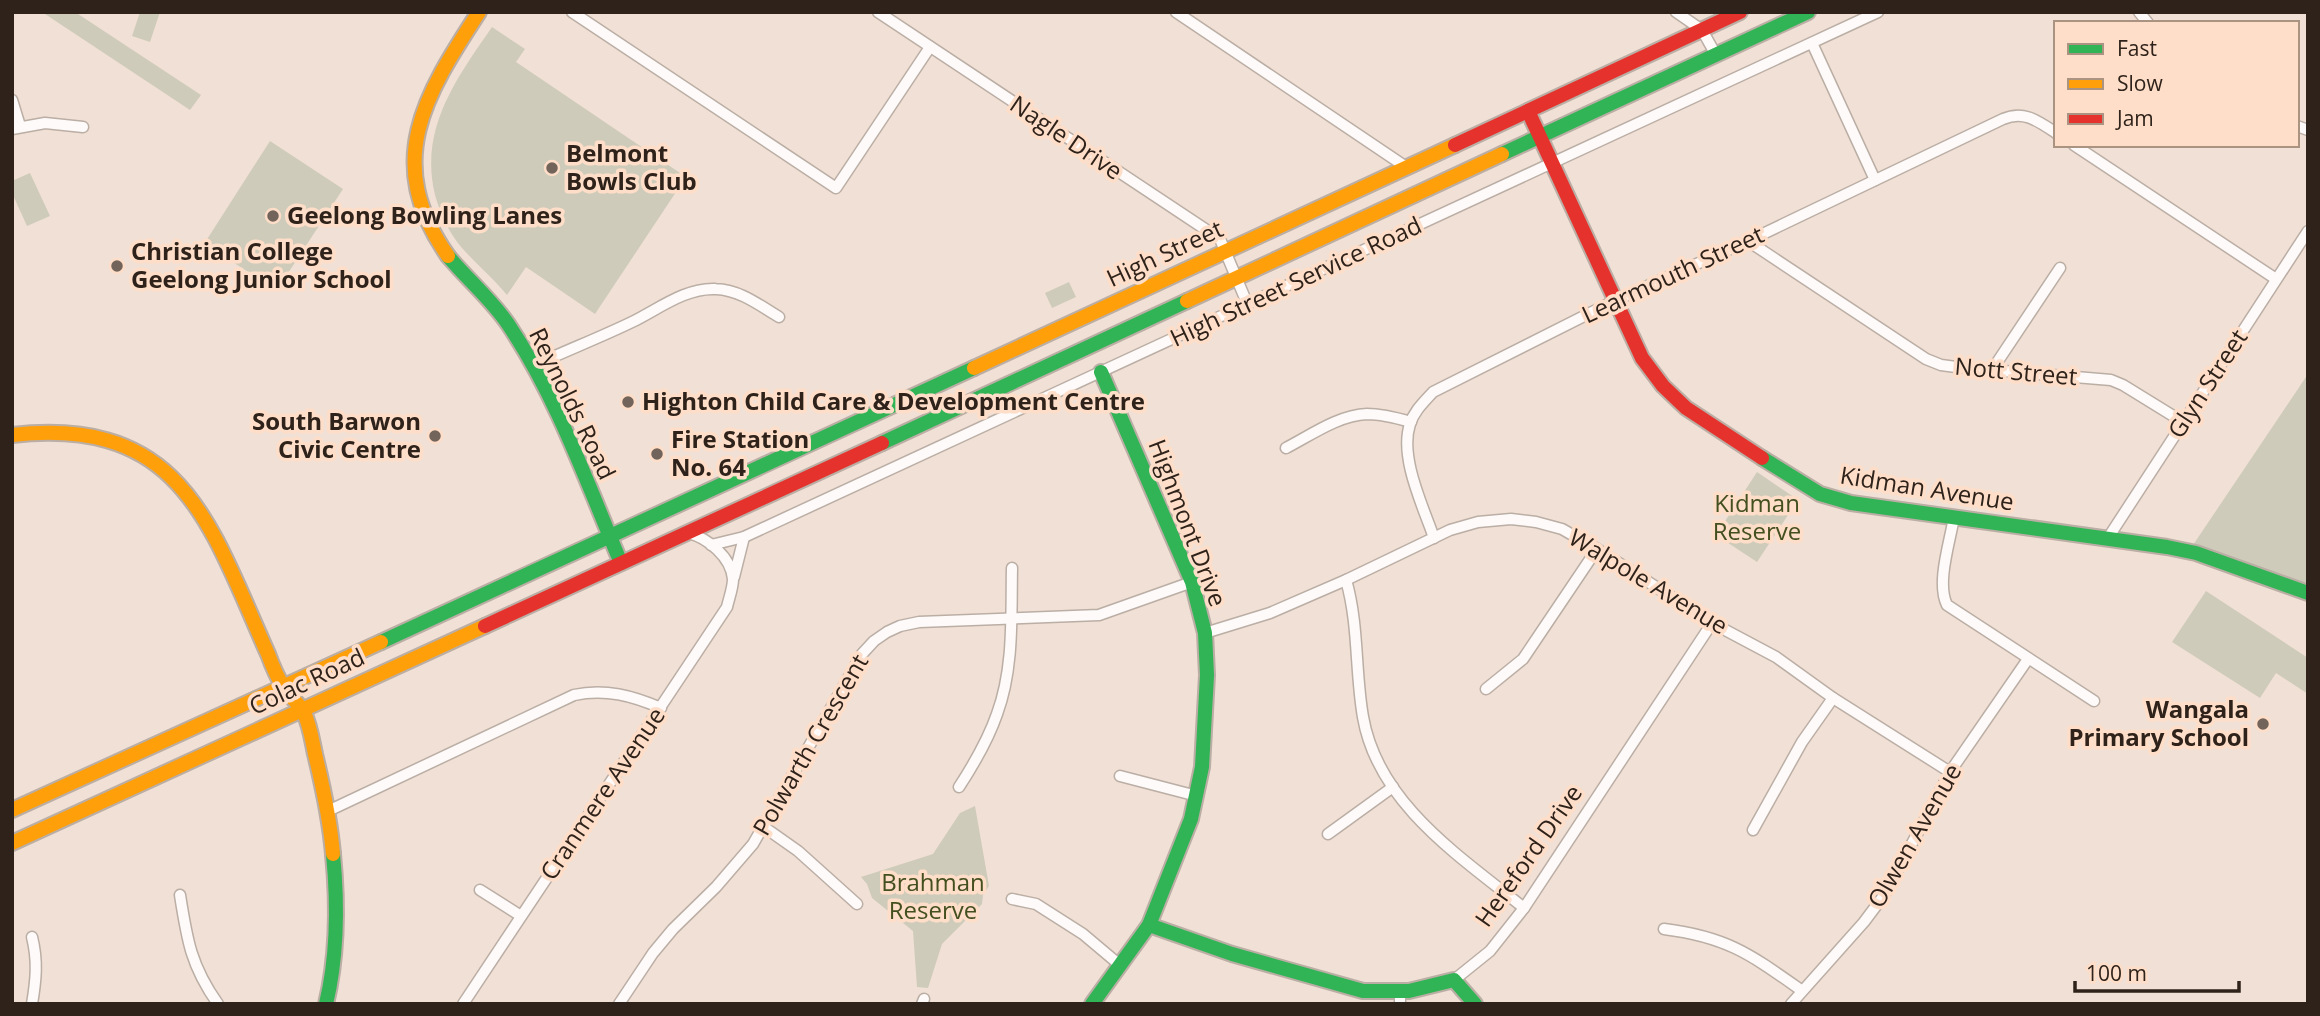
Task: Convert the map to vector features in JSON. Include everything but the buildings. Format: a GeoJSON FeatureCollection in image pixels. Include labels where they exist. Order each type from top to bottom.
{"type":"FeatureCollection","features":[{"type":"Feature","properties":{"kind":"main road","name":"Reynolds Road"},"geometry":{"type":"LineString","coordinates":[[479,12],[432,88],[418,124],[414,165],[419,200],[428,225],[445,253],[487,298],[510,328],[533,366],[621,564]]}},
{"type":"Feature","properties":{"kind":"main road","name":"High Street"},"geometry":{"type":"LineString","coordinates":[[610,537],[1740,12]]}},
{"type":"Feature","properties":{"kind":"main road"},"geometry":{"type":"LineString","coordinates":[[621,564],[1808,12]]}},
{"type":"Feature","properties":{"kind":"main road","name":"Kidman Avenue"},"geometry":{"type":"LineString","coordinates":[[1528,111],[1614,301],[1642,358],[1663,386],[1686,408],[1820,495],[1851,503],[2108,538],[2196,553],[2308,593]]}},
{"type":"Feature","properties":{"kind":"main road","name":"Highmont Drive"},"geometry":{"type":"LineString","coordinates":[[1092,1004],[1149,925],[1179,852],[1197,796],[1206,724],[1205,633],[1192,582],[1101,372]]}},
{"type":"Feature","properties":{"kind":"main road"},"geometry":{"type":"LineString","coordinates":[[12,435],[63,432],[118,443],[147,458],[175,479],[198,507],[217,541],[284,687],[298,705],[314,747],[328,811],[336,900],[334,961],[326,1004]]}},
{"type":"Feature","properties":{"kind":"main road","name":"Colac Road"},"geometry":{"type":"LineString","coordinates":[[12,810],[610,537]]}},
{"type":"Feature","properties":{"kind":"main road","name":"Colac Road"},"geometry":{"type":"LineString","coordinates":[[12,843],[298,705],[621,564]]}},
{"type":"Feature","properties":{"kind":"main road","name":"Hereford Drive"},"geometry":{"type":"LineString","coordinates":[[1149,925],[1292,972],[1400,998],[1454,980]]}},
{"type":"Feature","properties":{"kind":"main road"},"geometry":{"type":"LineString","coordinates":[[1454,980],[1475,1004]]}},
{"type":"Feature","properties":{"kind":"street"},"geometry":{"type":"LineString","coordinates":[[572,12],[836,188],[930,47]]}},
{"type":"Feature","properties":{"kind":"street","name":"Nagle Drive"},"geometry":{"type":"LineString","coordinates":[[878,12],[1220,239],[1237,278]]}},
{"type":"Feature","properties":{"kind":"street"},"geometry":{"type":"LineString","coordinates":[[1176,12],[1406,167]]}},
{"type":"Feature","properties":{"kind":"street"},"geometry":{"type":"LineString","coordinates":[[1676,12],[1702,30],[1716,55]]}},
{"type":"Feature","properties":{"kind":"street","name":"High Street Service Road"},"geometry":{"type":"LineString","coordinates":[[711,545],[744,537],[1878,12]]}},
{"type":"Feature","properties":{"kind":"street"},"geometry":{"type":"LineString","coordinates":[[1812,43],[1875,180]]}},
{"type":"Feature","properties":{"kind":"street"},"geometry":{"type":"LineString","coordinates":[[12,100],[16,128],[54,123],[83,127]]}},
{"type":"Feature","properties":{"kind":"street","name":"Learmouth Street"},"geometry":{"type":"LineString","coordinates":[[1411,422],[1421,404],[1443,387],[1614,301],[1748,241],[2011,115],[2027,116],[2054,132]]}},
{"type":"Feature","properties":{"kind":"street"},"geometry":{"type":"LineString","coordinates":[[2077,147],[2276,279]]}},
{"type":"Feature","properties":{"kind":"street","name":"Glyn Street"},"geometry":{"type":"LineString","coordinates":[[2108,538],[2308,231]]}},
{"type":"Feature","properties":{"kind":"street","name":"Nott Street"},"geometry":{"type":"LineString","coordinates":[[1748,241],[1926,359],[1941,365],[2111,380],[2123,384],[2183,422]]}},
{"type":"Feature","properties":{"kind":"street"},"geometry":{"type":"LineString","coordinates":[[1992,370],[2060,268]]}},
{"type":"Feature","properties":{"kind":"street"},"geometry":{"type":"LineString","coordinates":[[1237,278],[1247,303]]}},
{"type":"Feature","properties":{"kind":"street"},"geometry":{"type":"LineString","coordinates":[[533,366],[702,289],[738,293],[779,317]]}},
{"type":"Feature","properties":{"kind":"street"},"geometry":{"type":"LineString","coordinates":[[1286,448],[1329,426],[1356,416],[1375,414],[1411,422],[1408,447],[1410,467],[1434,538]]}},
{"type":"Feature","properties":{"kind":"street"},"geometry":{"type":"LineString","coordinates":[[1954,517],[1942,584],[1947,605],[2094,701]]}},
{"type":"Feature","properties":{"kind":"street","name":"Walpole Avenue"},"geometry":{"type":"LineString","coordinates":[[1205,633],[1270,613],[1450,530],[1478,522],[1511,519],[1536,522],[1562,529],[1712,623],[1776,657],[1833,698],[1950,772]]}},
{"type":"Feature","properties":{"kind":"street"},"geometry":{"type":"LineString","coordinates":[[688,533],[700,536],[725,559],[733,580]]}},
{"type":"Feature","properties":{"kind":"street","name":"Cranmere Avenue"},"geometry":{"type":"LineString","coordinates":[[463,1004],[721,620],[727,607],[744,537]]}},
{"type":"Feature","properties":{"kind":"street"},"geometry":{"type":"LineString","coordinates":[[1486,689],[1523,659],[1597,549]]}},
{"type":"Feature","properties":{"kind":"street"},"geometry":{"type":"LineString","coordinates":[[959,787],[981,751],[998,713],[1008,670],[1012,568]]}},
{"type":"Feature","properties":{"kind":"street"},"geometry":{"type":"LineString","coordinates":[[1346,580],[1354,620],[1357,684],[1373,752],[1392,787],[1409,808],[1444,844],[1524,908]]}},
{"type":"Feature","properties":{"kind":"street","name":"Polwarth Crescent"},"geometry":{"type":"LineString","coordinates":[[619,1004],[653,953],[735,867],[764,827],[850,674],[874,641],[901,626],[919,622],[1099,615],[1192,582]]}},
{"type":"Feature","properties":{"kind":"street","name":"Hereford Drive"},"geometry":{"type":"LineString","coordinates":[[1454,980],[1490,951],[1524,908],[1712,623]]}},
{"type":"Feature","properties":{"kind":"street","name":"Olwen Avenue"},"geometry":{"type":"LineString","coordinates":[[1791,1004],[1864,922],[1885,894],[1950,772],[2028,659]]}},
{"type":"Feature","properties":{"kind":"street"},"geometry":{"type":"LineString","coordinates":[[328,811],[574,695],[586,692],[618,694],[638,698],[661,708]]}},
{"type":"Feature","properties":{"kind":"street"},"geometry":{"type":"LineString","coordinates":[[1753,830],[1802,742],[1833,698]]}},
{"type":"Feature","properties":{"kind":"street"},"geometry":{"type":"LineString","coordinates":[[1120,776],[1197,796]]}},
{"type":"Feature","properties":{"kind":"street"},"geometry":{"type":"LineString","coordinates":[[1328,834],[1392,787]]}},
{"type":"Feature","properties":{"kind":"street"},"geometry":{"type":"LineString","coordinates":[[764,827],[798,851],[857,904]]}},
{"type":"Feature","properties":{"kind":"street"},"geometry":{"type":"LineString","coordinates":[[480,890],[521,916]]}},
{"type":"Feature","properties":{"kind":"street"},"geometry":{"type":"LineString","coordinates":[[180,895],[187,941],[201,980],[218,1004]]}},
{"type":"Feature","properties":{"kind":"street"},"geometry":{"type":"LineString","coordinates":[[1012,899],[1036,904],[1083,934],[1121,966]]}},
{"type":"Feature","properties":{"kind":"street"},"geometry":{"type":"LineString","coordinates":[[1664,929],[1690,932],[1734,946],[1801,990]]}},
{"type":"Feature","properties":{"kind":"street"},"geometry":{"type":"LineString","coordinates":[[32,937],[37,956],[37,980],[32,1004]]}},
{"type":"Feature","properties":{"kind":"green space"},"geometry":{"type":"Polygon","coordinates":[[[42,12],[75,12],[201,95],[190,110],[42,12]]]}},
{"type":"Feature","properties":{"kind":"green space"},"geometry":{"type":"Polygon","coordinates":[[[140,12],[160,12],[150,42],[132,36],[140,12]]]}},
{"type":"Feature","properties":{"kind":"green space","name":"Belmont Bowls Club"},"geometry":{"type":"Polygon","coordinates":[[[492,27],[525,49],[516,62],[686,177],[595,314],[526,267],[507,295],[457,242],[440,209],[431,171],[432,148],[437,127],[454,86],[492,27]]]}},
{"type":"Feature","properties":{"kind":"green space","name":"Geelong Bowling Lanes"},"geometry":{"type":"Polygon","coordinates":[[[270,141],[343,189],[277,290],[204,244],[270,141]]]}},
{"type":"Feature","properties":{"kind":"green space"},"geometry":{"type":"Polygon","coordinates":[[[30,173],[50,216],[27,226],[12,193],[12,181],[30,173]]]}},
{"type":"Feature","properties":{"kind":"green space"},"geometry":{"type":"Polygon","coordinates":[[[1069,282],[1076,297],[1052,308],[1045,293],[1069,282]]]}},
{"type":"Feature","properties":{"kind":"green space"},"geometry":{"type":"Polygon","coordinates":[[[2308,374],[2308,585],[2193,545],[2308,374]]]}},
{"type":"Feature","properties":{"kind":"green space","name":"Kidman Reserve"},"geometry":{"type":"Polygon","coordinates":[[[1757,472],[1798,500],[1757,562],[1716,535],[1757,472]]]}},
{"type":"Feature","properties":{"kind":"green space"},"geometry":{"type":"Polygon","coordinates":[[[2206,591],[2308,658],[2308,694],[2276,673],[2260,698],[2172,642],[2206,591]]]}},
{"type":"Feature","properties":{"kind":"green space","name":"Brahman Reserve"},"geometry":{"type":"Polygon","coordinates":[[[975,806],[989,886],[983,895],[982,904],[942,944],[928,988],[917,987],[913,931],[872,898],[861,877],[933,854],[960,813],[975,806]]]}},
{"type":"Feature","properties":{"kind":"traffic: fast"},"geometry":{"type":"LineString","coordinates":[[1502,154],[1808,12]]}},
{"type":"Feature","properties":{"kind":"traffic: fast"},"geometry":{"type":"LineString","coordinates":[[448,256],[501,315],[526,352],[570,441],[621,563]]}},
{"type":"Feature","properties":{"kind":"traffic: fast"},"geometry":{"type":"LineString","coordinates":[[882,443],[1187,301]]}},
{"type":"Feature","properties":{"kind":"traffic: fast"},"geometry":{"type":"LineString","coordinates":[[381,642],[974,368]]}},
{"type":"Feature","properties":{"kind":"traffic: fast"},"geometry":{"type":"LineString","coordinates":[[1092,1004],[1149,925],[1191,819],[1202,767],[1207,675],[1205,633],[1192,582],[1101,372]]}},
{"type":"Feature","properties":{"kind":"traffic: fast"},"geometry":{"type":"LineString","coordinates":[[1762,458],[1820,494],[1851,503],[2167,547],[2196,553],[2308,593]]}},
{"type":"Feature","properties":{"kind":"traffic: fast"},"geometry":{"type":"LineString","coordinates":[[326,1004],[336,929],[333,854]]}},
{"type":"Feature","properties":{"kind":"traffic: fast"},"geometry":{"type":"LineString","coordinates":[[1149,925],[1232,954],[1363,991],[1409,991],[1454,980],[1475,1004]]}},
{"type":"Feature","properties":{"kind":"traffic: slow"},"geometry":{"type":"LineString","coordinates":[[448,256],[428,222],[417,190],[415,159],[419,130],[428,101],[459,42],[479,12]]}},
{"type":"Feature","properties":{"kind":"traffic: slow"},"geometry":{"type":"LineString","coordinates":[[974,368],[1455,145]]}},
{"type":"Feature","properties":{"kind":"traffic: slow"},"geometry":{"type":"LineString","coordinates":[[1187,301],[1502,154]]}},
{"type":"Feature","properties":{"kind":"traffic: slow"},"geometry":{"type":"LineString","coordinates":[[12,435],[70,434],[116,443],[153,462],[182,489],[207,523],[228,563],[279,680],[306,718],[323,791],[333,854]]}},
{"type":"Feature","properties":{"kind":"traffic: slow"},"geometry":{"type":"LineString","coordinates":[[12,843],[485,626]]}},
{"type":"Feature","properties":{"kind":"traffic: slow"},"geometry":{"type":"LineString","coordinates":[[12,810],[381,642]]}},
{"type":"Feature","properties":{"kind":"traffic: jam"},"geometry":{"type":"LineString","coordinates":[[1455,145],[1740,12]]}},
{"type":"Feature","properties":{"kind":"traffic: jam"},"geometry":{"type":"LineString","coordinates":[[1528,111],[1642,358],[1663,386],[1686,408],[1762,458]]}},
{"type":"Feature","properties":{"kind":"traffic: jam"},"geometry":{"type":"LineString","coordinates":[[485,626],[882,443]]}},
{"type":"Feature","properties":{"kind":"place","name":"Belmont Bowls Club"},"geometry":{"type":"Point","coordinates":[552,168]}},
{"type":"Feature","properties":{"kind":"place","name":"Geelong Bowling Lanes"},"geometry":{"type":"Point","coordinates":[273,216]}},
{"type":"Feature","properties":{"kind":"place","name":"Christian College Geelong Junior School"},"geometry":{"type":"Point","coordinates":[117,266]}},
{"type":"Feature","properties":{"kind":"place","name":"Highton Child Care & Development Centre"},"geometry":{"type":"Point","coordinates":[628,402]}},
{"type":"Feature","properties":{"kind":"place","name":"South Barwon Civic Centre"},"geometry":{"type":"Point","coordinates":[435,436]}},
{"type":"Feature","properties":{"kind":"place","name":"Fire Station No. 64"},"geometry":{"type":"Point","coordinates":[657,454]}},
{"type":"Feature","properties":{"kind":"place","name":"Wangala Primary School"},"geometry":{"type":"Point","coordinates":[2263,724]}}]}
